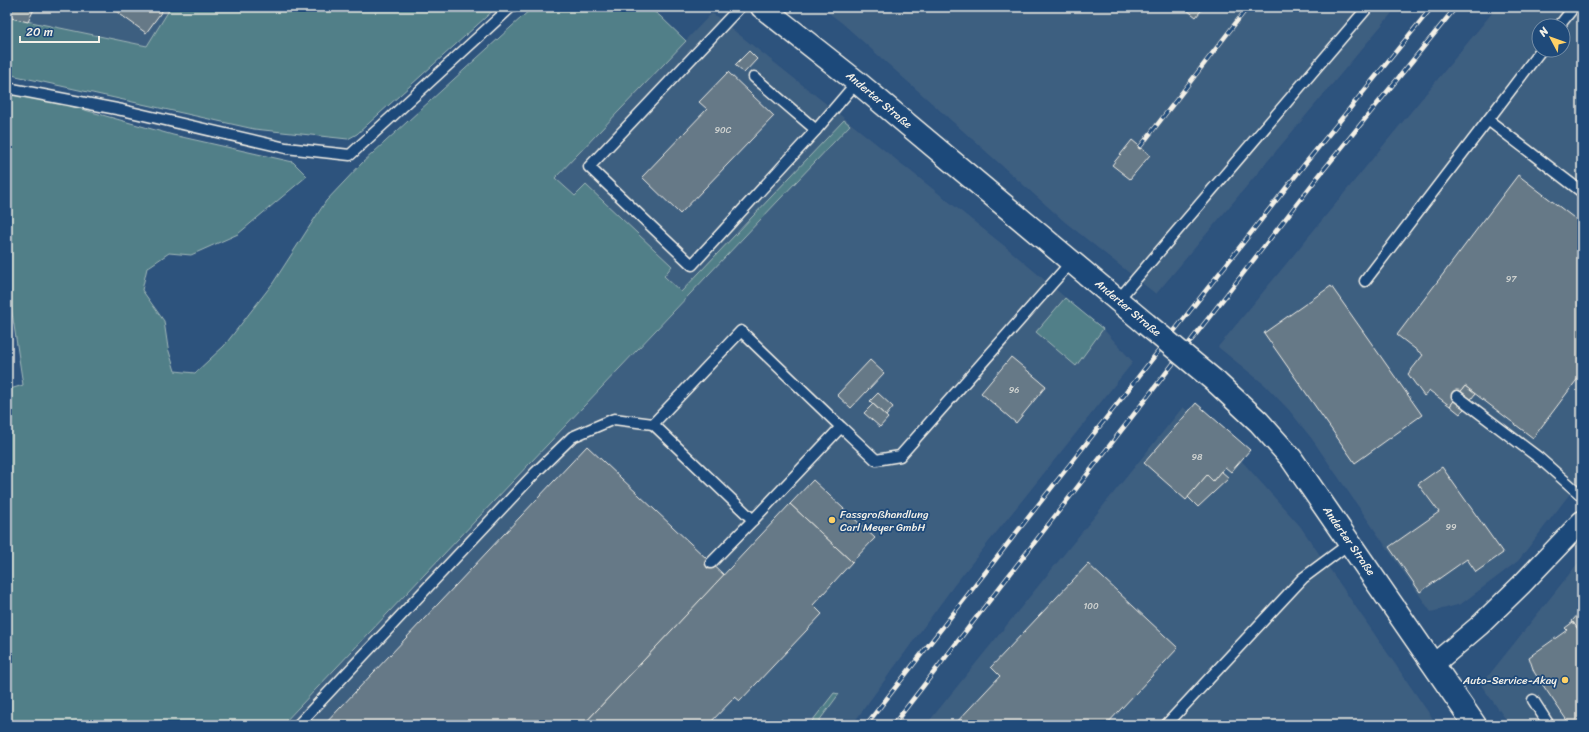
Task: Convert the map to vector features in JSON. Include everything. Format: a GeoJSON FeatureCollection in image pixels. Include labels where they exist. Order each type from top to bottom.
{"type":"FeatureCollection","features":[{"type":"Feature","properties":{"kind":"main road","name":"Anderter Straße"},"geometry":{"type":"LineString","coordinates":[[762,7],[858,82],[1216,382],[1259,422],[1291,458],[1475,725]]}},
{"type":"Feature","properties":{"kind":"street"},"geometry":{"type":"LineString","coordinates":[[1434,664],[1480,625],[1581,523]]}},
{"type":"Feature","properties":{"kind":"lane"},"geometry":{"type":"LineString","coordinates":[[7,88],[122,110],[286,148],[350,155],[511,7]]}},
{"type":"Feature","properties":{"kind":"lane"},"geometry":{"type":"LineString","coordinates":[[740,7],[589,167],[692,265],[858,82]]}},
{"type":"Feature","properties":{"kind":"lane"},"geometry":{"type":"LineString","coordinates":[[1118,300],[1368,7]]}},
{"type":"Feature","properties":{"kind":"lane"},"geometry":{"type":"LineString","coordinates":[[1565,18],[1574,7]]}},
{"type":"Feature","properties":{"kind":"lane"},"geometry":{"type":"LineString","coordinates":[[1365,281],[1535,58]]}},
{"type":"Feature","properties":{"kind":"lane"},"geometry":{"type":"LineString","coordinates":[[754,77],[816,130]]}},
{"type":"Feature","properties":{"kind":"lane"},"geometry":{"type":"LineString","coordinates":[[1488,120],[1582,192]]}},
{"type":"Feature","properties":{"kind":"lane"},"geometry":{"type":"LineString","coordinates":[[653,424],[741,331],[876,460],[900,456],[1072,261]]}},
{"type":"Feature","properties":{"kind":"lane"},"geometry":{"type":"LineString","coordinates":[[1457,396],[1539,458],[1582,496]]}},
{"type":"Feature","properties":{"kind":"lane"},"geometry":{"type":"LineString","coordinates":[[298,725],[536,472],[572,437],[614,419],[653,424],[753,520]]}},
{"type":"Feature","properties":{"kind":"lane"},"geometry":{"type":"LineString","coordinates":[[711,563],[842,427]]}},
{"type":"Feature","properties":{"kind":"lane"},"geometry":{"type":"LineString","coordinates":[[1166,725],[1304,578],[1350,543]]}},
{"type":"Feature","properties":{"kind":"lane"},"geometry":{"type":"LineString","coordinates":[[1533,700],[1550,725]]}},
{"type":"Feature","properties":{"kind":"shaded area"},"geometry":{"type":"Polygon","coordinates":[[[7,7],[171,7],[148,46],[7,17],[7,7]]]}},
{"type":"Feature","properties":{"kind":"shaded area"},"geometry":{"type":"Polygon","coordinates":[[[821,7],[1397,7],[1156,294],[1065,222],[842,23],[821,7]]]}},
{"type":"Feature","properties":{"kind":"shaded area"},"geometry":{"type":"Polygon","coordinates":[[[1497,7],[1582,7],[1582,478],[1518,561],[1461,604],[1431,612],[1312,439],[1289,410],[1265,385],[1218,347],[1497,7]]]}},
{"type":"Feature","properties":{"kind":"shaded area"},"geometry":{"type":"Polygon","coordinates":[[[712,13],[1007,248],[1106,332],[1133,362],[955,584],[852,725],[282,725],[687,298],[555,178],[712,13]]]}},
{"type":"Feature","properties":{"kind":"shaded area"},"geometry":{"type":"Polygon","coordinates":[[[1183,407],[1230,448],[1300,526],[1437,725],[926,725],[1183,407]]]}},
{"type":"Feature","properties":{"kind":"shaded area"},"geometry":{"type":"Polygon","coordinates":[[[1582,558],[1582,725],[1510,725],[1481,685],[1582,558]]]}},
{"type":"Feature","properties":{"kind":"green space"},"geometry":{"type":"Polygon","coordinates":[[[171,7],[497,7],[357,134],[348,139],[254,129],[7,74],[7,17],[147,46],[171,7]]]}},
{"type":"Feature","properties":{"kind":"green space"},"geometry":{"type":"Polygon","coordinates":[[[533,7],[648,7],[660,16],[686,41],[555,178],[575,196],[586,185],[672,266],[664,276],[681,292],[844,120],[850,125],[282,725],[7,725],[7,390],[23,385],[7,279],[7,88],[173,135],[293,162],[307,176],[238,234],[191,255],[169,253],[147,268],[142,290],[164,321],[168,348],[175,371],[195,373],[224,346],[273,283],[326,201],[362,163],[533,7]]]}},
{"type":"Feature","properties":{"kind":"green space"},"geometry":{"type":"Polygon","coordinates":[[[1065,298],[1103,329],[1076,366],[1036,332],[1065,298]]]}},
{"type":"Feature","properties":{"kind":"green space"},"geometry":{"type":"Polygon","coordinates":[[[834,693],[839,694],[816,725],[809,725],[834,693]]]}},
{"type":"Feature","properties":{"kind":"building"},"geometry":{"type":"Polygon","coordinates":[[[7,7],[35,7],[28,22],[7,17],[7,7]]]}},
{"type":"Feature","properties":{"kind":"building"},"geometry":{"type":"Polygon","coordinates":[[[110,7],[165,7],[146,33],[110,7]]]}},
{"type":"Feature","properties":{"kind":"building"},"geometry":{"type":"Polygon","coordinates":[[[1183,7],[1204,7],[1196,17],[1183,7]]]}},
{"type":"Feature","properties":{"kind":"building"},"geometry":{"type":"Polygon","coordinates":[[[749,51],[757,59],[744,73],[735,65],[749,51]]]}},
{"type":"Feature","properties":{"kind":"building"},"geometry":{"type":"Polygon","coordinates":[[[728,72],[774,116],[680,214],[642,177],[707,109],[699,102],[728,72]]]}},
{"type":"Feature","properties":{"kind":"building"},"geometry":{"type":"Polygon","coordinates":[[[1132,140],[1150,155],[1130,179],[1112,165],[1132,140]]]}},
{"type":"Feature","properties":{"kind":"building"},"geometry":{"type":"Polygon","coordinates":[[[1518,175],[1582,224],[1582,373],[1533,438],[1465,386],[1450,406],[1430,391],[1424,396],[1408,374],[1423,355],[1397,335],[1518,175]]]}},
{"type":"Feature","properties":{"kind":"building"},"geometry":{"type":"Polygon","coordinates":[[[1331,286],[1422,415],[1355,463],[1264,333],[1331,286]]]}},
{"type":"Feature","properties":{"kind":"building"},"geometry":{"type":"Polygon","coordinates":[[[1011,357],[1046,386],[1016,423],[981,393],[1011,357]]]}},
{"type":"Feature","properties":{"kind":"building"},"geometry":{"type":"Polygon","coordinates":[[[870,360],[884,373],[851,408],[837,395],[870,360]]]}},
{"type":"Feature","properties":{"kind":"building"},"geometry":{"type":"Polygon","coordinates":[[[1465,386],[1475,394],[1460,414],[1450,406],[1465,386]]]}},
{"type":"Feature","properties":{"kind":"building"},"geometry":{"type":"Polygon","coordinates":[[[878,393],[893,407],[886,416],[870,401],[878,393]]]}},
{"type":"Feature","properties":{"kind":"building"},"geometry":{"type":"Polygon","coordinates":[[[1196,403],[1250,450],[1231,472],[1225,467],[1213,481],[1207,475],[1186,500],[1144,463],[1196,403]]]}},
{"type":"Feature","properties":{"kind":"building"},"geometry":{"type":"Polygon","coordinates":[[[873,404],[888,418],[880,427],[864,413],[873,404]]]}},
{"type":"Feature","properties":{"kind":"building"},"geometry":{"type":"Polygon","coordinates":[[[587,446],[724,575],[583,725],[324,725],[587,446]]]}},
{"type":"Feature","properties":{"kind":"building"},"geometry":{"type":"Polygon","coordinates":[[[1442,467],[1503,553],[1476,572],[1467,559],[1420,592],[1389,547],[1439,512],[1418,484],[1442,467]]]}},
{"type":"Feature","properties":{"kind":"building"},"geometry":{"type":"Polygon","coordinates":[[[1221,471],[1229,478],[1198,507],[1188,497],[1207,475],[1213,481],[1221,471]]]}},
{"type":"Feature","properties":{"kind":"building"},"geometry":{"type":"Polygon","coordinates":[[[813,480],[875,538],[852,562],[790,504],[813,480]]]}},
{"type":"Feature","properties":{"kind":"building"},"geometry":{"type":"Polygon","coordinates":[[[790,504],[852,562],[813,605],[822,614],[740,701],[735,697],[708,725],[583,725],[790,504]]]}},
{"type":"Feature","properties":{"kind":"building"},"geometry":{"type":"Polygon","coordinates":[[[1088,564],[1178,648],[1106,725],[954,725],[1000,676],[991,667],[1088,564]]]}},
{"type":"Feature","properties":{"kind":"building"},"geometry":{"type":"Polygon","coordinates":[[[1582,610],[1582,635],[1572,621],[1582,610]]]}},
{"type":"Feature","properties":{"kind":"building"},"geometry":{"type":"Polygon","coordinates":[[[1573,622],[1582,635],[1582,725],[1570,725],[1534,672],[1529,657],[1567,630],[1565,628],[1573,622]]]}},
{"type":"Feature","properties":{"kind":"railway"},"geometry":{"type":"LineString","coordinates":[[1140,147],[1248,7]]}},
{"type":"Feature","properties":{"kind":"railway"},"geometry":{"type":"LineString","coordinates":[[866,725],[1304,165],[1432,7]]}},
{"type":"Feature","properties":{"kind":"railway"},"geometry":{"type":"LineString","coordinates":[[893,725],[1317,178],[1456,7]]}},
{"type":"Feature","properties":{"kind":"place","name":"Fassgroßhandlung Carl Meyer GmbH"},"geometry":{"type":"Point","coordinates":[832,520]}},
{"type":"Feature","properties":{"kind":"place","name":"Auto-Service-Akay"},"geometry":{"type":"Point","coordinates":[1565,680]}}]}
